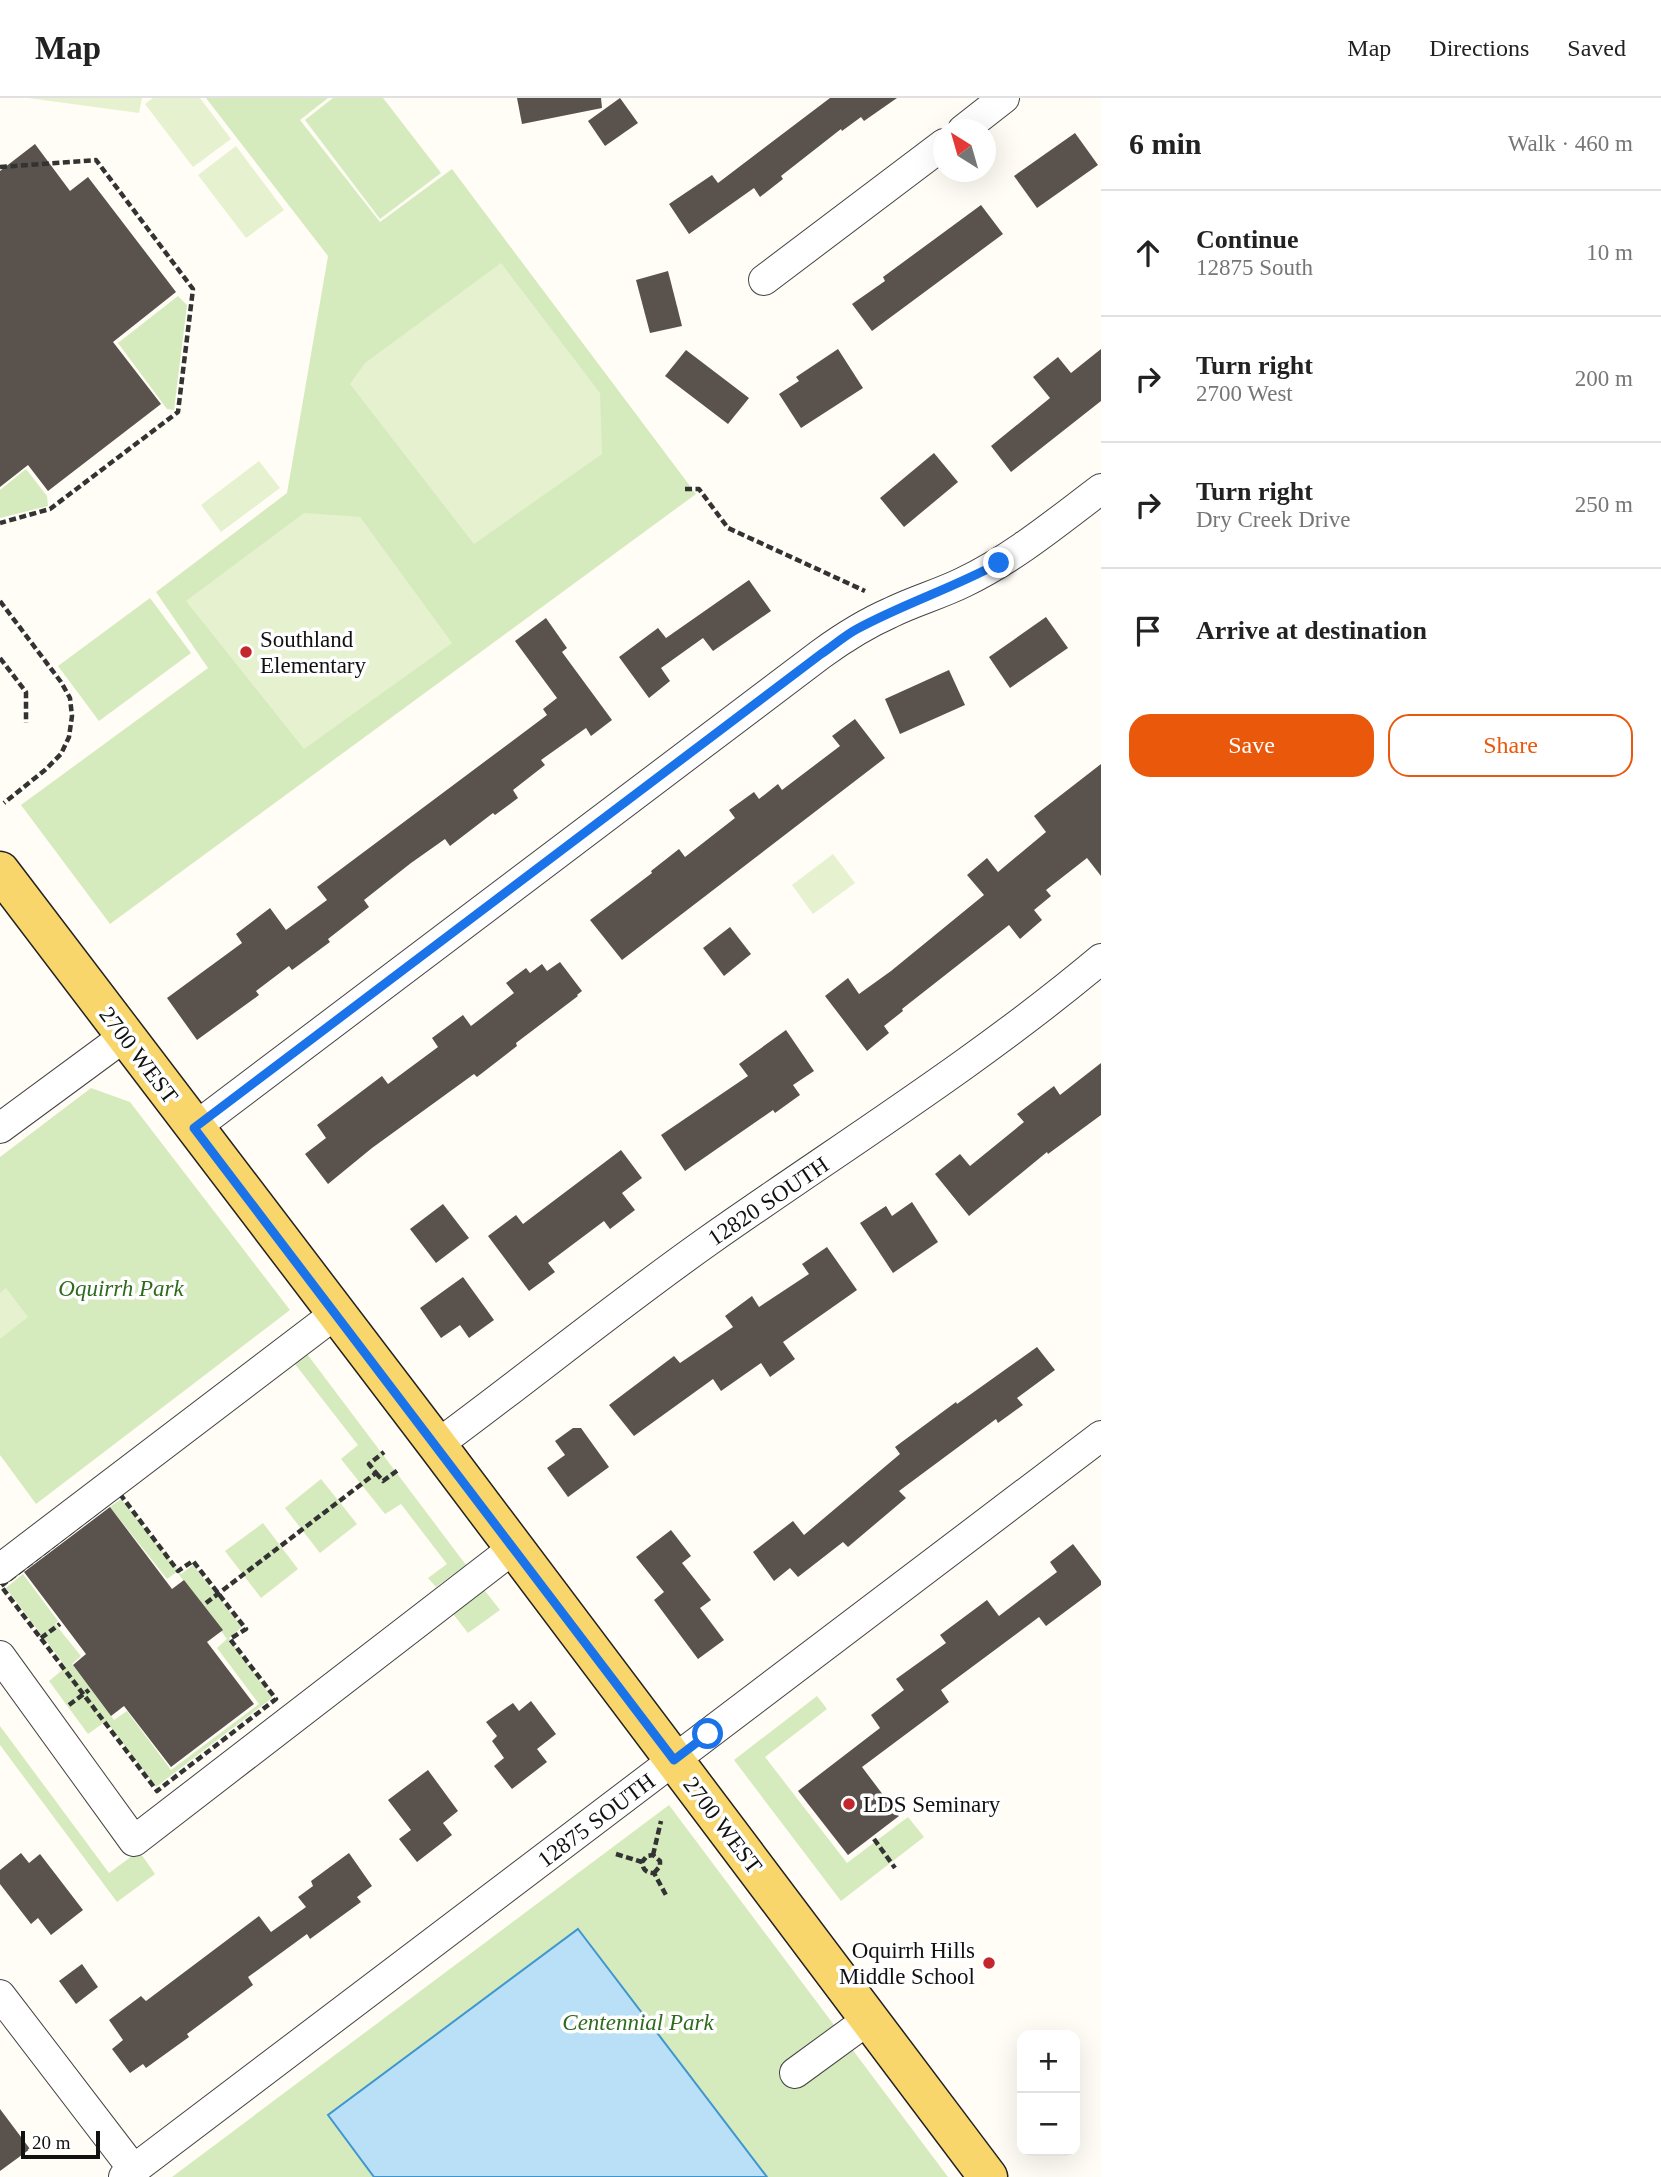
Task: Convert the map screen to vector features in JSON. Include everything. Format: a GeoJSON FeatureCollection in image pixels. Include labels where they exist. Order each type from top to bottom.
{"type":"FeatureCollection","features":[{"type":"Feature","properties":{"kind":"main road","name":"2700 WEST"},"geometry":{"type":"LineString","coordinates":[[0,871],[988,2177]]}},
{"type":"Feature","properties":{"kind":"street"},"geometry":{"type":"LineString","coordinates":[[977,119],[1004,98]]}},
{"type":"Feature","properties":{"kind":"street"},"geometry":{"type":"LineString","coordinates":[[764,280],[933,152]]}},
{"type":"Feature","properties":{"kind":"street"},"geometry":{"type":"LineString","coordinates":[[194,1128],[821,654],[855,631],[892,612],[964,582],[999,563],[1033,541],[1101,489]]}},
{"type":"Feature","properties":{"kind":"street","name":"12820 SOUTH"},"geometry":{"type":"LineString","coordinates":[[437,1446],[706,1242],[962,1068],[1101,959]]}},
{"type":"Feature","properties":{"kind":"street"},"geometry":{"type":"LineString","coordinates":[[0,1128],[125,1037]]}},
{"type":"Feature","properties":{"kind":"street"},"geometry":{"type":"LineString","coordinates":[[0,1569],[335,1314]]}},
{"type":"Feature","properties":{"kind":"street","name":"12875 SOUTH"},"geometry":{"type":"LineString","coordinates":[[129,2173],[1101,1436]]}},
{"type":"Feature","properties":{"kind":"street"},"geometry":{"type":"LineString","coordinates":[[0,1656],[134,1841],[514,1548]]}},
{"type":"Feature","properties":{"kind":"street"},"geometry":{"type":"LineString","coordinates":[[0,1994],[129,2173]]}},
{"type":"Feature","properties":{"kind":"street"},"geometry":{"type":"LineString","coordinates":[[794,2073],[869,2019]]}},
{"type":"Feature","properties":{"kind":"path"},"geometry":{"type":"LineString","coordinates":[[0,167],[96,160],[193,289],[178,412],[50,509],[0,523]]}},
{"type":"Feature","properties":{"kind":"path"},"geometry":{"type":"LineString","coordinates":[[685,489],[699,489],[727,528],[866,591]]}},
{"type":"Feature","properties":{"kind":"path"},"geometry":{"type":"LineString","coordinates":[[0,601],[61,682],[70,698],[72,716],[69,737],[61,754],[46,770],[4,803]]}},
{"type":"Feature","properties":{"kind":"path"},"geometry":{"type":"LineString","coordinates":[[0,658],[26,692],[26,723]]}},
{"type":"Feature","properties":{"kind":"path"},"geometry":{"type":"LineString","coordinates":[[384,1452],[369,1464],[376,1474],[383,1481],[398,1470]]}},
{"type":"Feature","properties":{"kind":"path"},"geometry":{"type":"LineString","coordinates":[[206,1603],[376,1474]]}},
{"type":"Feature","properties":{"kind":"path"},"geometry":{"type":"LineString","coordinates":[[120,1494],[178,1571],[193,1561],[219,1594],[246,1629],[230,1639],[276,1699],[157,1791],[1,1586],[120,1494]]}},
{"type":"Feature","properties":{"kind":"path"},"geometry":{"type":"LineString","coordinates":[[41,1638],[60,1624]]}},
{"type":"Feature","properties":{"kind":"path"},"geometry":{"type":"LineString","coordinates":[[69,1706],[89,1690]]}},
{"type":"Feature","properties":{"kind":"path"},"geometry":{"type":"LineString","coordinates":[[653,1855],[661,1821]]}},
{"type":"Feature","properties":{"kind":"path"},"geometry":{"type":"LineString","coordinates":[[874,1839],[895,1868]]}},
{"type":"Feature","properties":{"kind":"path"},"geometry":{"type":"LineString","coordinates":[[616,1854],[642,1862]]}},
{"type":"Feature","properties":{"kind":"path"},"geometry":{"type":"LineString","coordinates":[[642,1862],[648,1856],[658,1858],[659,1869],[654,1873]]}},
{"type":"Feature","properties":{"kind":"path"},"geometry":{"type":"LineString","coordinates":[[642,1862],[645,1871],[654,1873],[667,1897]]}},
{"type":"Feature","properties":{"kind":"green space"},"geometry":{"type":"Polygon","coordinates":[[[28,98],[142,98],[139,113],[28,98]]]}},
{"type":"Feature","properties":{"kind":"green space"},"geometry":{"type":"Polygon","coordinates":[[[153,98],[200,98],[231,139],[193,167],[145,104],[153,98]]]}},
{"type":"Feature","properties":{"kind":"green space"},"geometry":{"type":"Polygon","coordinates":[[[206,98],[328,98],[300,120],[380,222],[452,169],[696,494],[110,924],[21,805],[208,668],[156,592],[287,493],[328,256],[206,98]]]}},
{"type":"Feature","properties":{"kind":"green space"},"geometry":{"type":"Polygon","coordinates":[[[333,98],[383,98],[441,173],[380,219],[305,120],[333,98]]]}},
{"type":"Feature","properties":{"kind":"green space"},"geometry":{"type":"Polygon","coordinates":[[[236,146],[284,210],[246,238],[198,175],[236,146]]]}},
{"type":"Feature","properties":{"kind":"green space"},"geometry":{"type":"Polygon","coordinates":[[[501,263],[600,393],[602,454],[474,544],[350,384],[365,363],[501,263]]]}},
{"type":"Feature","properties":{"kind":"green space"},"geometry":{"type":"Polygon","coordinates":[[[178,296],[187,305],[174,410],[167,409],[118,343],[178,296]]]}},
{"type":"Feature","properties":{"kind":"green space"},"geometry":{"type":"Polygon","coordinates":[[[259,461],[280,488],[221,532],[201,505],[259,461]]]}},
{"type":"Feature","properties":{"kind":"green space"},"geometry":{"type":"Polygon","coordinates":[[[26,469],[47,496],[48,506],[0,518],[0,490],[26,469]]]}},
{"type":"Feature","properties":{"kind":"green space"},"geometry":{"type":"Polygon","coordinates":[[[304,513],[360,517],[452,643],[304,749],[186,601],[304,513]]]}},
{"type":"Feature","properties":{"kind":"green space"},"geometry":{"type":"Polygon","coordinates":[[[150,598],[191,653],[99,721],[58,666],[150,598]]]}},
{"type":"Feature","properties":{"kind":"green space"},"geometry":{"type":"Polygon","coordinates":[[[833,854],[855,883],[813,914],[792,885],[833,854]]]}},
{"type":"Feature","properties":{"kind":"green space","name":"Oquirrh Park"},"geometry":{"type":"Polygon","coordinates":[[[91,1088],[130,1102],[290,1310],[36,1504],[0,1455],[0,1157],[91,1088]]]}},
{"type":"Feature","properties":{"kind":"green space"},"geometry":{"type":"Polygon","coordinates":[[[6,1288],[28,1317],[0,1339],[0,1293],[6,1288]]]}},
{"type":"Feature","properties":{"kind":"green space"},"geometry":{"type":"Polygon","coordinates":[[[307,1354],[466,1565],[436,1587],[428,1578],[447,1564],[401,1504],[385,1514],[341,1459],[358,1445],[295,1364],[307,1354]]]}},
{"type":"Feature","properties":{"kind":"green space"},"geometry":{"type":"Polygon","coordinates":[[[321,1479],[357,1524],[320,1553],[285,1508],[321,1479]]]}},
{"type":"Feature","properties":{"kind":"green space"},"geometry":{"type":"Polygon","coordinates":[[[121,1499],[181,1574],[193,1565],[242,1627],[229,1638],[272,1698],[156,1787],[106,1721],[88,1734],[49,1681],[66,1667],[6,1588],[23,1574],[58,1621],[55,1624],[81,1656],[72,1664],[114,1720],[127,1711],[171,1770],[259,1704],[217,1648],[227,1639],[177,1572],[167,1579],[110,1507],[121,1499]]]}},
{"type":"Feature","properties":{"kind":"green space"},"geometry":{"type":"Polygon","coordinates":[[[263,1523],[298,1569],[261,1598],[225,1551],[263,1523]]]}},
{"type":"Feature","properties":{"kind":"green space"},"geometry":{"type":"Polygon","coordinates":[[[482,1587],[500,1610],[468,1633],[450,1610],[482,1587]]]}},
{"type":"Feature","properties":{"kind":"green space"},"geometry":{"type":"Polygon","coordinates":[[[817,1696],[827,1709],[765,1757],[847,1863],[908,1817],[924,1837],[841,1901],[734,1760],[817,1696]]]}},
{"type":"Feature","properties":{"kind":"green space"},"geometry":{"type":"Polygon","coordinates":[[[0,1726],[109,1873],[139,1851],[155,1874],[117,1902],[0,1745],[0,1726]]]}},
{"type":"Feature","properties":{"kind":"green space","name":"Centennial Park"},"geometry":{"type":"Polygon","coordinates":[[[669,1805],[948,2177],[172,2177],[669,1805]]]}},
{"type":"Feature","properties":{"kind":"water"},"geometry":{"type":"Polygon","coordinates":[[[578,1929],[767,2177],[374,2177],[328,2115],[578,1929]]]}},
{"type":"Feature","properties":{"kind":"building"},"geometry":{"type":"Polygon","coordinates":[[[517,98],[601,98],[602,108],[522,124],[517,98]]]}},
{"type":"Feature","properties":{"kind":"building"},"geometry":{"type":"Polygon","coordinates":[[[620,98],[638,123],[605,146],[588,121],[620,98]]]}},
{"type":"Feature","properties":{"kind":"building"},"geometry":{"type":"Polygon","coordinates":[[[830,98],[897,98],[864,121],[861,117],[842,131],[841,129],[781,176],[783,179],[760,197],[754,188],[689,234],[669,204],[712,175],[718,183],[830,98]]]}},
{"type":"Feature","properties":{"kind":"building"},"geometry":{"type":"Polygon","coordinates":[[[1075,133],[1098,165],[1037,208],[1014,176],[1075,133]]]}},
{"type":"Feature","properties":{"kind":"building"},"geometry":{"type":"Polygon","coordinates":[[[35,144],[70,191],[88,177],[176,292],[113,342],[161,404],[48,491],[28,465],[0,487],[0,171],[35,144]]]}},
{"type":"Feature","properties":{"kind":"building"},"geometry":{"type":"Polygon","coordinates":[[[981,205],[1003,234],[872,331],[852,304],[885,281],[883,277],[981,205]]]}},
{"type":"Feature","properties":{"kind":"building"},"geometry":{"type":"Polygon","coordinates":[[[668,271],[682,326],[650,333],[636,280],[668,271]]]}},
{"type":"Feature","properties":{"kind":"building"},"geometry":{"type":"Polygon","coordinates":[[[838,349],[863,388],[801,428],[779,394],[799,381],[796,377],[838,349]]]}},
{"type":"Feature","properties":{"kind":"building"},"geometry":{"type":"Polygon","coordinates":[[[1101,349],[1101,401],[1011,472],[991,446],[1050,398],[1033,377],[1058,357],[1071,373],[1101,349]]]}},
{"type":"Feature","properties":{"kind":"building"},"geometry":{"type":"Polygon","coordinates":[[[686,350],[749,398],[728,424],[665,376],[686,350]]]}},
{"type":"Feature","properties":{"kind":"building"},"geometry":{"type":"Polygon","coordinates":[[[934,453],[958,482],[904,527],[880,498],[934,453]]]}},
{"type":"Feature","properties":{"kind":"building"},"geometry":{"type":"Polygon","coordinates":[[[749,580],[771,611],[713,651],[703,638],[661,668],[670,681],[649,698],[619,657],[658,628],[666,638],[749,580]]]}},
{"type":"Feature","properties":{"kind":"building"},"geometry":{"type":"Polygon","coordinates":[[[1046,617],[1068,648],[1010,688],[989,657],[1046,617]]]}},
{"type":"Feature","properties":{"kind":"building"},"geometry":{"type":"Polygon","coordinates":[[[546,618],[567,648],[562,652],[612,720],[591,736],[586,728],[541,760],[545,765],[513,790],[518,798],[495,815],[493,813],[450,846],[445,839],[411,863],[364,900],[369,907],[328,939],[330,942],[292,970],[289,966],[256,991],[259,995],[197,1040],[167,998],[242,943],[236,934],[270,908],[286,930],[327,900],[317,887],[547,715],[543,709],[557,698],[515,641],[546,618]]]}},
{"type":"Feature","properties":{"kind":"building"},"geometry":{"type":"Polygon","coordinates":[[[949,670],[965,705],[900,734],[885,699],[949,670]]]}},
{"type":"Feature","properties":{"kind":"building"},"geometry":{"type":"Polygon","coordinates":[[[855,719],[885,758],[622,960],[590,920],[679,849],[685,857],[735,818],[729,810],[754,792],[759,799],[778,784],[782,790],[840,746],[832,736],[855,719]]]}},
{"type":"Feature","properties":{"kind":"building"},"geometry":{"type":"Polygon","coordinates":[[[1101,764],[1101,876],[1087,858],[1046,890],[1051,896],[1034,910],[1042,920],[1020,939],[1009,925],[902,1009],[903,1011],[884,1026],[889,1033],[867,1051],[825,996],[848,978],[859,994],[984,895],[967,875],[987,858],[998,872],[1046,832],[1034,816],[1101,764]]]}},
{"type":"Feature","properties":{"kind":"building"},"geometry":{"type":"Polygon","coordinates":[[[730,927],[751,954],[724,976],[703,948],[730,927]]]}},
{"type":"Feature","properties":{"kind":"building"},"geometry":{"type":"Polygon","coordinates":[[[560,962],[582,991],[578,996],[516,1043],[517,1046],[477,1077],[474,1074],[372,1148],[328,1184],[305,1154],[326,1138],[317,1125],[382,1076],[388,1084],[438,1047],[432,1038],[463,1015],[471,1026],[514,993],[506,983],[526,968],[530,973],[542,964],[547,971],[560,962]]]}},
{"type":"Feature","properties":{"kind":"building"},"geometry":{"type":"Polygon","coordinates":[[[786,1030],[814,1071],[793,1085],[800,1095],[775,1113],[773,1110],[685,1171],[661,1135],[748,1076],[739,1064],[786,1030]]]}},
{"type":"Feature","properties":{"kind":"building"},"geometry":{"type":"Polygon","coordinates":[[[1101,1063],[1101,1115],[1048,1154],[1047,1152],[969,1216],[935,1174],[960,1154],[970,1166],[1024,1122],[1017,1114],[1054,1086],[1060,1095],[1101,1063]]]}},
{"type":"Feature","properties":{"kind":"building"},"geometry":{"type":"Polygon","coordinates":[[[621,1150],[642,1178],[622,1193],[635,1210],[610,1229],[604,1221],[548,1263],[555,1272],[529,1291],[488,1236],[516,1215],[523,1224],[621,1150]]]}},
{"type":"Feature","properties":{"kind":"building"},"geometry":{"type":"Polygon","coordinates":[[[912,1202],[938,1242],[893,1273],[860,1223],[886,1206],[892,1216],[912,1202]]]}},
{"type":"Feature","properties":{"kind":"building"},"geometry":{"type":"Polygon","coordinates":[[[443,1204],[469,1238],[436,1263],[410,1229],[443,1204]]]}},
{"type":"Feature","properties":{"kind":"building"},"geometry":{"type":"Polygon","coordinates":[[[827,1247],[857,1290],[783,1342],[795,1359],[770,1377],[761,1363],[721,1391],[713,1379],[634,1436],[609,1405],[674,1356],[680,1363],[733,1327],[725,1316],[752,1296],[759,1307],[809,1274],[802,1264],[827,1247]]]}},
{"type":"Feature","properties":{"kind":"building"},"geometry":{"type":"Polygon","coordinates":[[[463,1277],[494,1320],[469,1338],[460,1325],[441,1338],[420,1308],[463,1277]]]}},
{"type":"Feature","properties":{"kind":"building"},"geometry":{"type":"Polygon","coordinates":[[[1037,1347],[1055,1370],[1017,1398],[1023,1405],[998,1423],[996,1419],[899,1491],[906,1498],[848,1547],[843,1542],[798,1577],[790,1568],[774,1581],[753,1552],[793,1521],[804,1535],[900,1454],[895,1447],[1037,1347]]]}},
{"type":"Feature","properties":{"kind":"building"},"geometry":{"type":"Polygon","coordinates":[[[573,1428],[581,1428],[609,1467],[568,1497],[547,1468],[565,1455],[555,1441],[573,1428]]]}},
{"type":"Feature","properties":{"kind":"building"},"geometry":{"type":"Polygon","coordinates":[[[110,1507],[172,1589],[184,1580],[223,1630],[207,1642],[254,1704],[171,1767],[124,1706],[111,1716],[73,1665],[86,1654],[24,1572],[110,1507]]]}},
{"type":"Feature","properties":{"kind":"building"},"geometry":{"type":"Polygon","coordinates":[[[671,1530],[691,1556],[682,1563],[711,1600],[700,1608],[724,1640],[698,1659],[654,1600],[664,1592],[636,1557],[671,1530]]]}},
{"type":"Feature","properties":{"kind":"building"},"geometry":{"type":"Polygon","coordinates":[[[1073,1544],[1101,1581],[1101,1585],[1046,1626],[1039,1617],[941,1690],[949,1702],[862,1767],[899,1816],[848,1855],[798,1791],[880,1728],[871,1715],[904,1690],[896,1679],[946,1643],[940,1635],[987,1600],[999,1616],[1057,1572],[1050,1562],[1073,1544]]]}},
{"type":"Feature","properties":{"kind":"building"},"geometry":{"type":"Polygon","coordinates":[[[531,1701],[556,1734],[537,1749],[547,1762],[512,1789],[494,1766],[504,1758],[492,1741],[497,1736],[486,1722],[513,1703],[519,1711],[531,1701]]]}},
{"type":"Feature","properties":{"kind":"building"},"geometry":{"type":"Polygon","coordinates":[[[428,1770],[458,1811],[443,1823],[452,1835],[417,1862],[399,1839],[411,1830],[388,1800],[428,1770]]]}},
{"type":"Feature","properties":{"kind":"building"},"geometry":{"type":"Polygon","coordinates":[[[21,1853],[29,1863],[40,1854],[83,1910],[51,1935],[38,1918],[31,1924],[0,1884],[0,1870],[21,1853]]]}},
{"type":"Feature","properties":{"kind":"building"},"geometry":{"type":"Polygon","coordinates":[[[349,1853],[372,1886],[357,1897],[361,1902],[310,1939],[307,1934],[248,1977],[253,1985],[146,2068],[143,2064],[130,2073],[112,2049],[123,2040],[109,2020],[141,1996],[146,2001],[259,1916],[271,1932],[306,1907],[298,1897],[313,1886],[311,1881],[349,1853]]]}},
{"type":"Feature","properties":{"kind":"building"},"geometry":{"type":"Polygon","coordinates":[[[82,1964],[98,1987],[76,2004],[59,1981],[82,1964]]]}},
{"type":"Feature","properties":{"kind":"building"},"geometry":{"type":"Polygon","coordinates":[[[0,2109],[30,2149],[0,2171],[0,2109]]]}},
{"type":"Feature","properties":{"kind":"place","name":"Southland Elementary"},"geometry":{"type":"Point","coordinates":[246,652]}},
{"type":"Feature","properties":{"kind":"place","name":"LDS Seminary"},"geometry":{"type":"Point","coordinates":[849,1804]}},
{"type":"Feature","properties":{"kind":"place","name":"Oquirrh Hills Middle School"},"geometry":{"type":"Point","coordinates":[989,1963]}},
{"type":"Feature","properties":{"kind":"route"},"geometry":{"type":"LineString","coordinates":[[708,1734],[674,1760],[194,1128],[821,654],[855,631],[892,612],[964,582],[999,563]]}}]}
